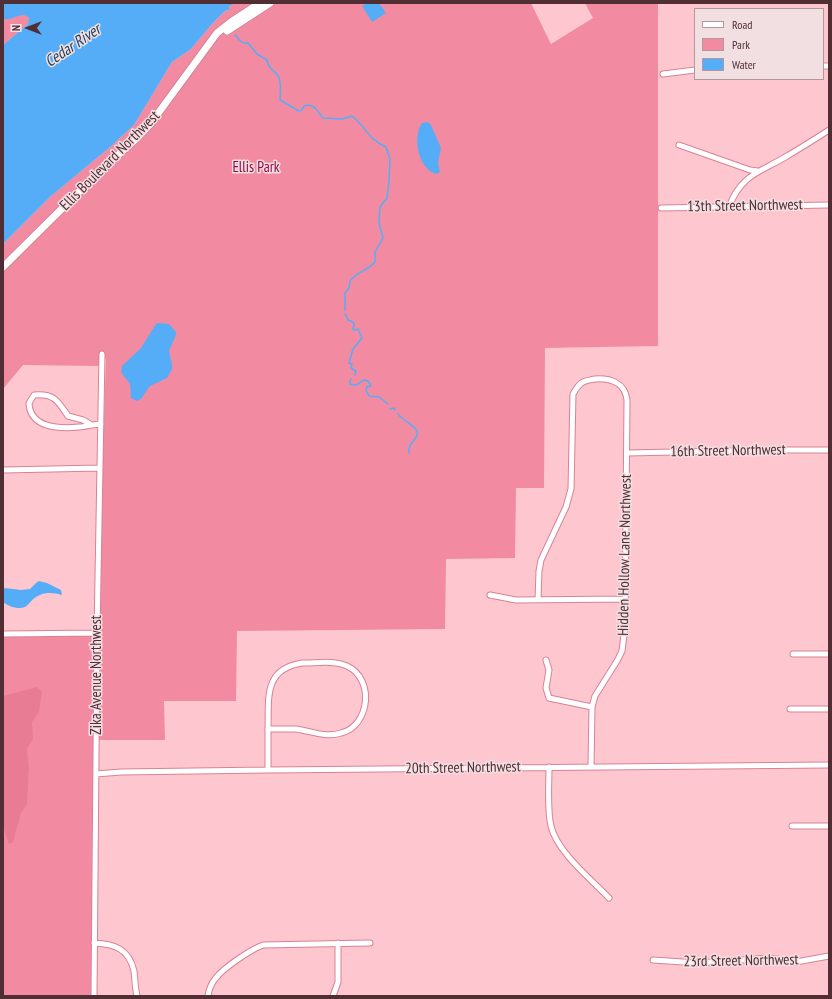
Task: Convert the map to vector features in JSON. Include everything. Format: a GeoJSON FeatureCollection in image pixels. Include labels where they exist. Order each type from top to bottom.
{"type":"FeatureCollection","features":[{"type":"Feature","properties":{"kind":"street","name":"Ellis Boulevard Northwest"},"geometry":{"type":"LineString","coordinates":[[3,266],[100,171],[136,139],[166,103],[206,47],[221,29],[260,3]]}},
{"type":"Feature","properties":{"kind":"street","name":"Ellis Boulevard Northwest"},"geometry":{"type":"LineString","coordinates":[[206,47],[227,31],[270,3]]}},
{"type":"Feature","properties":{"kind":"street"},"geometry":{"type":"LineString","coordinates":[[663,74],[694,70]]}},
{"type":"Feature","properties":{"kind":"street"},"geometry":{"type":"LineString","coordinates":[[729,207],[733,195],[758,171],[787,157],[829,130]]}},
{"type":"Feature","properties":{"kind":"street"},"geometry":{"type":"LineString","coordinates":[[679,145],[750,170],[758,171]]}},
{"type":"Feature","properties":{"kind":"street","name":"13th Street Northwest"},"geometry":{"type":"LineString","coordinates":[[661,208],[829,205]]}},
{"type":"Feature","properties":{"kind":"street","name":"Zika Avenue Northwest"},"geometry":{"type":"LineString","coordinates":[[94,996],[97,633],[102,354]]}},
{"type":"Feature","properties":{"kind":"street","name":"Hidden Hollow Lane Northwest"},"geometry":{"type":"LineString","coordinates":[[538,600],[541,560],[566,507],[571,489],[573,394],[578,386],[586,380],[598,379],[616,382],[626,392],[628,400],[624,639],[622,651],[595,696],[592,707],[592,766]]}},
{"type":"Feature","properties":{"kind":"street"},"geometry":{"type":"LineString","coordinates":[[90,424],[83,420],[68,416],[58,401],[52,396],[43,394],[34,396],[29,403],[29,411],[34,419],[52,427],[80,427],[90,424],[101,424]]}},
{"type":"Feature","properties":{"kind":"street","name":"16th Street Northwest"},"geometry":{"type":"LineString","coordinates":[[627,453],[829,450]]}},
{"type":"Feature","properties":{"kind":"street"},"geometry":{"type":"LineString","coordinates":[[3,470],[100,468]]}},
{"type":"Feature","properties":{"kind":"street"},"geometry":{"type":"LineString","coordinates":[[490,594],[508,600],[624,599]]}},
{"type":"Feature","properties":{"kind":"street"},"geometry":{"type":"LineString","coordinates":[[3,634],[97,633]]}},
{"type":"Feature","properties":{"kind":"street"},"geometry":{"type":"LineString","coordinates":[[793,654],[829,654]]}},
{"type":"Feature","properties":{"kind":"street"},"geometry":{"type":"LineString","coordinates":[[546,660],[549,670],[546,688],[549,698],[592,707]]}},
{"type":"Feature","properties":{"kind":"street"},"geometry":{"type":"LineString","coordinates":[[268,729],[297,730],[320,735],[347,731],[354,727],[363,713],[365,696],[362,682],[354,671],[348,666],[341,664],[302,663],[283,668],[273,679],[270,686],[268,729],[268,770]]}},
{"type":"Feature","properties":{"kind":"street"},"geometry":{"type":"LineString","coordinates":[[790,709],[829,709]]}},
{"type":"Feature","properties":{"kind":"street","name":"20th Street Northwest"},"geometry":{"type":"LineString","coordinates":[[96,774],[121,772],[592,766],[829,765]]}},
{"type":"Feature","properties":{"kind":"street"},"geometry":{"type":"LineString","coordinates":[[549,767],[550,820],[555,839],[563,851],[609,898]]}},
{"type":"Feature","properties":{"kind":"street"},"geometry":{"type":"LineString","coordinates":[[792,826],[829,826]]}},
{"type":"Feature","properties":{"kind":"street"},"geometry":{"type":"LineString","coordinates":[[94,943],[116,946],[124,952],[131,961],[137,996]]}},
{"type":"Feature","properties":{"kind":"street"},"geometry":{"type":"LineString","coordinates":[[333,996],[338,982],[338,943]]}},
{"type":"Feature","properties":{"kind":"street"},"geometry":{"type":"LineString","coordinates":[[208,996],[210,986],[215,978],[252,950],[263,945],[370,943]]}},
{"type":"Feature","properties":{"kind":"street","name":"23rd Street Northwest"},"geometry":{"type":"LineString","coordinates":[[654,960],[698,963],[770,958],[796,962],[829,956]]}},
{"type":"Feature","properties":{"kind":"green space","name":"Ellis Park"},"geometry":{"type":"Polygon","coordinates":[[[234,3],[531,3],[551,44],[593,18],[585,3],[658,3],[658,346],[545,348],[544,488],[516,488],[515,558],[446,559],[445,629],[237,631],[236,701],[164,701],[165,740],[97,740],[94,996],[3,996],[3,634],[97,633],[106,358],[98,366],[23,365],[3,389],[3,244],[51,196],[109,148],[134,125],[172,62],[191,49],[212,24],[225,11],[228,11],[229,7],[234,3]]]}},
{"type":"Feature","properties":{"kind":"green space"},"geometry":{"type":"Polygon","coordinates":[[[27,15],[30,19],[28,24],[3,45],[3,18],[27,15]]]}},
{"type":"Feature","properties":{"kind":"shaded area"},"geometry":{"type":"Polygon","coordinates":[[[37,687],[42,692],[39,712],[32,722],[33,739],[27,749],[29,768],[27,804],[21,813],[13,842],[9,844],[3,826],[3,696],[37,687]]]}},
{"type":"Feature","properties":{"kind":"water","name":"Cedar River"},"geometry":{"type":"Polygon","coordinates":[[[3,3],[234,3],[229,7],[229,10],[225,11],[212,24],[191,49],[172,62],[134,125],[109,148],[51,196],[3,244],[3,45],[28,24],[29,18],[20,15],[11,19],[4,19],[3,3]]]}},
{"type":"Feature","properties":{"kind":"water"},"geometry":{"type":"Polygon","coordinates":[[[368,3],[379,3],[386,13],[372,22],[362,6],[368,3]]]}},
{"type":"Feature","properties":{"kind":"water"},"geometry":{"type":"Polygon","coordinates":[[[428,122],[431,125],[441,148],[438,163],[440,172],[437,174],[430,171],[421,160],[417,144],[417,136],[422,123],[428,122]]]}},
{"type":"Feature","properties":{"kind":"water"},"geometry":{"type":"Polygon","coordinates":[[[156,324],[169,324],[176,332],[169,351],[172,369],[167,378],[150,386],[141,399],[137,401],[131,398],[130,384],[121,372],[122,366],[141,348],[156,324]]]}},
{"type":"Feature","properties":{"kind":"water"},"geometry":{"type":"Polygon","coordinates":[[[39,581],[61,590],[62,595],[51,593],[43,594],[37,596],[27,606],[22,608],[13,607],[3,602],[3,590],[5,588],[21,590],[30,589],[39,581]]]}},
{"type":"Feature","properties":{"kind":"waterway"},"geometry":{"type":"LineString","coordinates":[[235,35],[242,42],[248,43],[257,54],[267,60],[270,68],[279,78],[280,100],[299,111],[302,110],[304,106],[311,106],[317,110],[323,118],[342,119],[352,116],[371,137],[386,147],[390,159],[389,181],[387,198],[380,207],[379,223],[383,238],[375,252],[375,262],[350,281],[349,288],[345,293],[345,310]]}},
{"type":"Feature","properties":{"kind":"waterway"},"geometry":{"type":"LineString","coordinates":[[345,314],[348,320],[353,322],[353,329],[358,329],[362,338],[353,349],[349,363],[352,364],[351,368],[356,371],[355,375]]}},
{"type":"Feature","properties":{"kind":"waterway"},"geometry":{"type":"LineString","coordinates":[[351,379],[350,384],[354,385],[364,380],[368,381],[371,386],[367,387],[366,390],[369,396],[379,397],[388,404]]}},
{"type":"Feature","properties":{"kind":"waterway"},"geometry":{"type":"LineString","coordinates":[[390,409],[394,408],[395,410]]}},
{"type":"Feature","properties":{"kind":"waterway"},"geometry":{"type":"LineString","coordinates":[[398,414],[413,426],[417,432],[416,438],[409,447],[409,453]]}}]}
